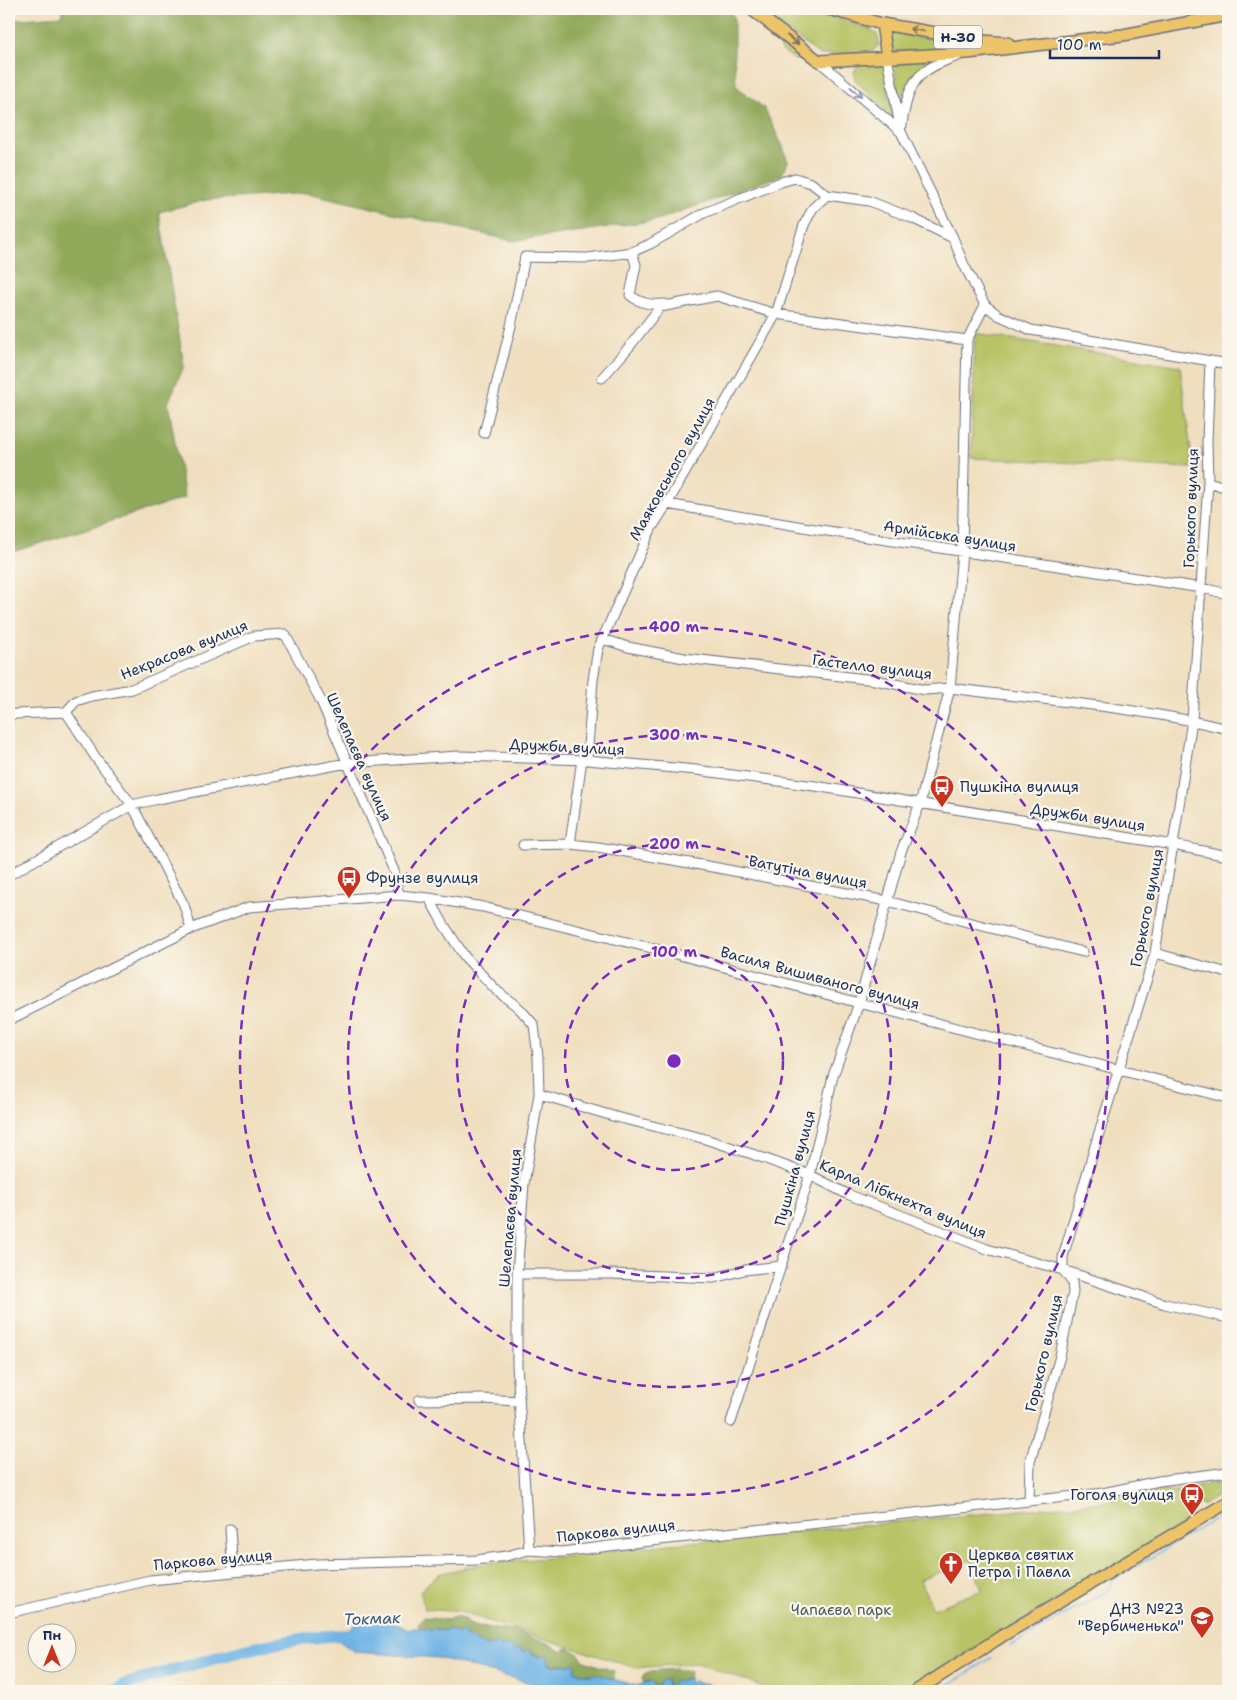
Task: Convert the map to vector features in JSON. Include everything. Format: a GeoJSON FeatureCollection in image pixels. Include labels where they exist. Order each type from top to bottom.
{"type":"FeatureCollection","features":[{"type":"Feature","properties":{"kind":"main road"},"geometry":{"type":"LineString","coordinates":[[751,9],[766,14],[819,61]]}},
{"type":"Feature","properties":{"kind":"main road","name":"Н-30"},"geometry":{"type":"LineString","coordinates":[[829,9],[882,24],[982,41],[1034,45]]}},
{"type":"Feature","properties":{"kind":"main road","name":"Н-30"},"geometry":{"type":"LineString","coordinates":[[819,61],[967,52],[1123,36],[1228,15]]}},
{"type":"Feature","properties":{"kind":"main road"},"geometry":{"type":"LineString","coordinates":[[882,24],[887,57]]}},
{"type":"Feature","properties":{"kind":"main road"},"geometry":{"type":"LineString","coordinates":[[916,1691],[1002,1636],[1228,1502]]}},
{"type":"Feature","properties":{"kind":"street"},"geometry":{"type":"LineString","coordinates":[[901,132],[905,101],[916,80],[926,70],[938,63],[967,52]]}},
{"type":"Feature","properties":{"kind":"street"},"geometry":{"type":"LineString","coordinates":[[887,57],[901,132],[985,305],[998,315],[1030,330],[1228,364]]}},
{"type":"Feature","properties":{"kind":"street"},"geometry":{"type":"LineString","coordinates":[[819,61],[901,132]]}},
{"type":"Feature","properties":{"kind":"street"},"geometry":{"type":"LineString","coordinates":[[484,433],[511,326],[525,257],[588,258],[632,252],[650,244],[704,212],[795,178],[811,183],[827,194],[869,201],[912,218],[953,238]]}},
{"type":"Feature","properties":{"kind":"street","name":"Маяковського вулиця"},"geometry":{"type":"LineString","coordinates":[[570,844],[584,760],[598,649],[651,529],[776,314],[794,262],[804,225],[814,208],[827,194]]}},
{"type":"Feature","properties":{"kind":"street"},"geometry":{"type":"LineString","coordinates":[[632,252],[636,265],[630,295],[639,302],[654,305],[678,303]]}},
{"type":"Feature","properties":{"kind":"street"},"geometry":{"type":"LineString","coordinates":[[602,378],[660,307],[717,296],[776,314],[967,340]]}},
{"type":"Feature","properties":{"kind":"street","name":"Пушкіна вулиця"},"geometry":{"type":"LineString","coordinates":[[730,1422],[810,1175],[833,1076],[859,1003],[901,852],[920,804],[950,688],[962,552],[967,340],[985,305]]}},
{"type":"Feature","properties":{"kind":"street","name":"Горького вулиця"},"geometry":{"type":"LineString","coordinates":[[1029,1501],[1030,1462],[1060,1356],[1073,1292],[1072,1282],[1063,1270],[1063,1257],[1095,1146],[1155,953],[1173,845],[1192,720],[1208,482],[1207,441],[1210,361]]}},
{"type":"Feature","properties":{"kind":"street"},"geometry":{"type":"LineString","coordinates":[[1208,482],[1228,488]]}},
{"type":"Feature","properties":{"kind":"street","name":"Армійська вулиця"},"geometry":{"type":"LineString","coordinates":[[667,504],[962,552],[1202,588],[1228,594]]}},
{"type":"Feature","properties":{"kind":"street","name":"Некрасова вулиця"},"geometry":{"type":"LineString","coordinates":[[66,712],[76,702],[92,696],[132,688],[254,636],[285,634]]}},
{"type":"Feature","properties":{"kind":"street","name":"Шелепаєва вулиця"},"geometry":{"type":"LineString","coordinates":[[285,634],[321,701],[394,871],[399,895]]}},
{"type":"Feature","properties":{"kind":"street","name":"Гастелло вулиця"},"geometry":{"type":"LineString","coordinates":[[603,639],[628,647],[684,658],[875,680],[925,690],[950,688],[1192,720],[1228,729]]}},
{"type":"Feature","properties":{"kind":"street"},"geometry":{"type":"LineString","coordinates":[[9,716],[16,714],[66,712],[96,758],[132,805],[184,905],[191,929]]}},
{"type":"Feature","properties":{"kind":"street","name":"Дружби вулиця"},"geometry":{"type":"LineString","coordinates":[[9,875],[132,805],[347,763],[459,756],[584,760],[696,770],[815,786],[1173,845],[1228,856]]}},
{"type":"Feature","properties":{"kind":"street","name":"Ватутіна вулиця"},"geometry":{"type":"LineString","coordinates":[[523,845],[570,844],[691,863],[887,901],[1083,952]]}},
{"type":"Feature","properties":{"kind":"street","name":"Василя Вишиваного вулиця"},"geometry":{"type":"LineString","coordinates":[[9,1020],[191,929],[249,907],[399,895],[429,898],[483,908],[662,951],[1228,1098]]}},
{"type":"Feature","properties":{"kind":"street","name":"Шелепаєва вулиця"},"geometry":{"type":"LineString","coordinates":[[429,898],[465,957],[497,991],[520,1008],[534,1025],[538,1057],[539,1094],[524,1184],[517,1274],[518,1401],[530,1550]]}},
{"type":"Feature","properties":{"kind":"street"},"geometry":{"type":"LineString","coordinates":[[1155,953],[1228,973]]}},
{"type":"Feature","properties":{"kind":"street","name":"Карла Лібкнехта вулиця"},"geometry":{"type":"LineString","coordinates":[[539,1094],[752,1154],[810,1175],[847,1194],[987,1250],[1063,1270],[1164,1304],[1228,1318]]}},
{"type":"Feature","properties":{"kind":"street"},"geometry":{"type":"LineString","coordinates":[[517,1274],[612,1274],[714,1278],[744,1270],[782,1266]]}},
{"type":"Feature","properties":{"kind":"street"},"geometry":{"type":"LineString","coordinates":[[419,1400],[518,1401]]}},
{"type":"Feature","properties":{"kind":"street","name":"Паркова вулиця"},"geometry":{"type":"LineString","coordinates":[[9,1613],[150,1580],[317,1564],[476,1560],[506,1556],[530,1550],[562,1552],[1103,1493],[1158,1481],[1228,1472]]}},
{"type":"Feature","properties":{"kind":"street"},"geometry":{"type":"LineString","coordinates":[[230,1530],[233,1572]]}},
{"type":"Feature","properties":{"kind":"green space"},"geometry":{"type":"Polygon","coordinates":[[[62,9],[724,9],[734,16],[736,86],[764,108],[783,147],[788,162],[782,175],[657,220],[513,241],[308,193],[206,200],[159,212],[184,366],[168,403],[185,498],[9,553],[9,20],[62,16],[62,9]]]}},
{"type":"Feature","properties":{"kind":"green space"},"geometry":{"type":"Polygon","coordinates":[[[771,9],[811,9],[868,28],[876,33],[879,40],[878,46],[873,51],[820,55],[772,19],[771,9]]]}},
{"type":"Feature","properties":{"kind":"green space"},"geometry":{"type":"Polygon","coordinates":[[[889,32],[979,47],[892,52],[889,32]]]}},
{"type":"Feature","properties":{"kind":"green space"},"geometry":{"type":"Polygon","coordinates":[[[781,41],[803,58],[795,60],[780,49],[781,41]]]}},
{"type":"Feature","properties":{"kind":"green space"},"geometry":{"type":"Polygon","coordinates":[[[935,59],[921,68],[911,79],[904,92],[901,108],[893,60],[935,59]]]}},
{"type":"Feature","properties":{"kind":"green space"},"geometry":{"type":"Polygon","coordinates":[[[883,60],[893,119],[854,77],[855,70],[860,63],[883,60]]]}},
{"type":"Feature","properties":{"kind":"green space"},"geometry":{"type":"Polygon","coordinates":[[[975,333],[1180,366],[1193,468],[971,458],[975,333]]]}},
{"type":"Feature","properties":{"kind":"green space","name":"Чапаєва парк"},"geometry":{"type":"Polygon","coordinates":[[[1228,1481],[1228,1490],[1202,1506],[1199,1501],[1190,1506],[1192,1510],[1188,1513],[1192,1520],[903,1691],[776,1691],[696,1663],[636,1668],[460,1612],[425,1609],[420,1591],[438,1574],[486,1563],[1103,1502],[1147,1490],[1176,1491],[1228,1481]],[[971,1560],[920,1580],[933,1609],[982,1590],[971,1560]]]}},
{"type":"Feature","properties":{"kind":"green space"},"geometry":{"type":"Polygon","coordinates":[[[424,1617],[447,1620],[454,1617],[464,1619],[477,1627],[515,1631],[550,1644],[562,1651],[565,1648],[574,1651],[584,1661],[614,1671],[614,1679],[573,1671],[576,1665],[559,1664],[555,1666],[540,1656],[531,1653],[515,1651],[497,1644],[490,1646],[482,1644],[449,1629],[441,1631],[434,1629],[430,1632],[420,1629],[418,1624],[424,1617]]]}},
{"type":"Feature","properties":{"kind":"green space"},"geometry":{"type":"Polygon","coordinates":[[[674,1669],[690,1672],[689,1678],[668,1686],[663,1680],[657,1687],[648,1681],[644,1683],[642,1678],[644,1674],[651,1671],[674,1669]]]}},
{"type":"Feature","properties":{"kind":"water"},"geometry":{"type":"Polygon","coordinates":[[[360,1620],[397,1624],[408,1630],[414,1628],[429,1629],[430,1632],[434,1629],[441,1631],[449,1629],[459,1634],[461,1632],[465,1633],[466,1636],[481,1644],[493,1645],[497,1643],[500,1646],[510,1646],[515,1651],[518,1648],[522,1648],[521,1651],[525,1652],[528,1649],[532,1651],[531,1654],[542,1657],[547,1654],[549,1664],[555,1666],[576,1665],[574,1671],[590,1675],[597,1674],[636,1686],[652,1681],[656,1687],[663,1680],[667,1680],[668,1686],[673,1684],[674,1681],[677,1680],[679,1682],[689,1678],[690,1684],[694,1680],[698,1683],[708,1684],[707,1691],[560,1691],[439,1658],[355,1652],[332,1636],[344,1634],[360,1620]]]}},
{"type":"Feature","properties":{"kind":"waterway"},"geometry":{"type":"LineString","coordinates":[[1010,1646],[1107,1591],[1111,1584],[1110,1582],[1228,1511]]}},
{"type":"Feature","properties":{"kind":"waterway","name":"Токмак"},"geometry":{"type":"LineString","coordinates":[[115,1691],[124,1685],[206,1660],[263,1646],[320,1637],[348,1635]]}},
{"type":"Feature","properties":{"kind":"waterway"},"geometry":{"type":"LineString","coordinates":[[939,1691],[991,1658]]}},
{"type":"Feature","properties":{"kind":"place","name":"Пушкіна вулиця"},"geometry":{"type":"Point","coordinates":[942,808]}},
{"type":"Feature","properties":{"kind":"place","name":"Фрунзе вулиця"},"geometry":{"type":"Point","coordinates":[349,899]}},
{"type":"Feature","properties":{"kind":"place","name":"Гоголя вулиця"},"geometry":{"type":"Point","coordinates":[1192,1516]}},
{"type":"Feature","properties":{"kind":"place","name":"Церква святих Петра і Павла"},"geometry":{"type":"Point","coordinates":[951,1585]}},
{"type":"Feature","properties":{"kind":"place","name":"ДНЗ №23 \"Вербиченька\""},"geometry":{"type":"Point","coordinates":[1202,1639]}}]}
